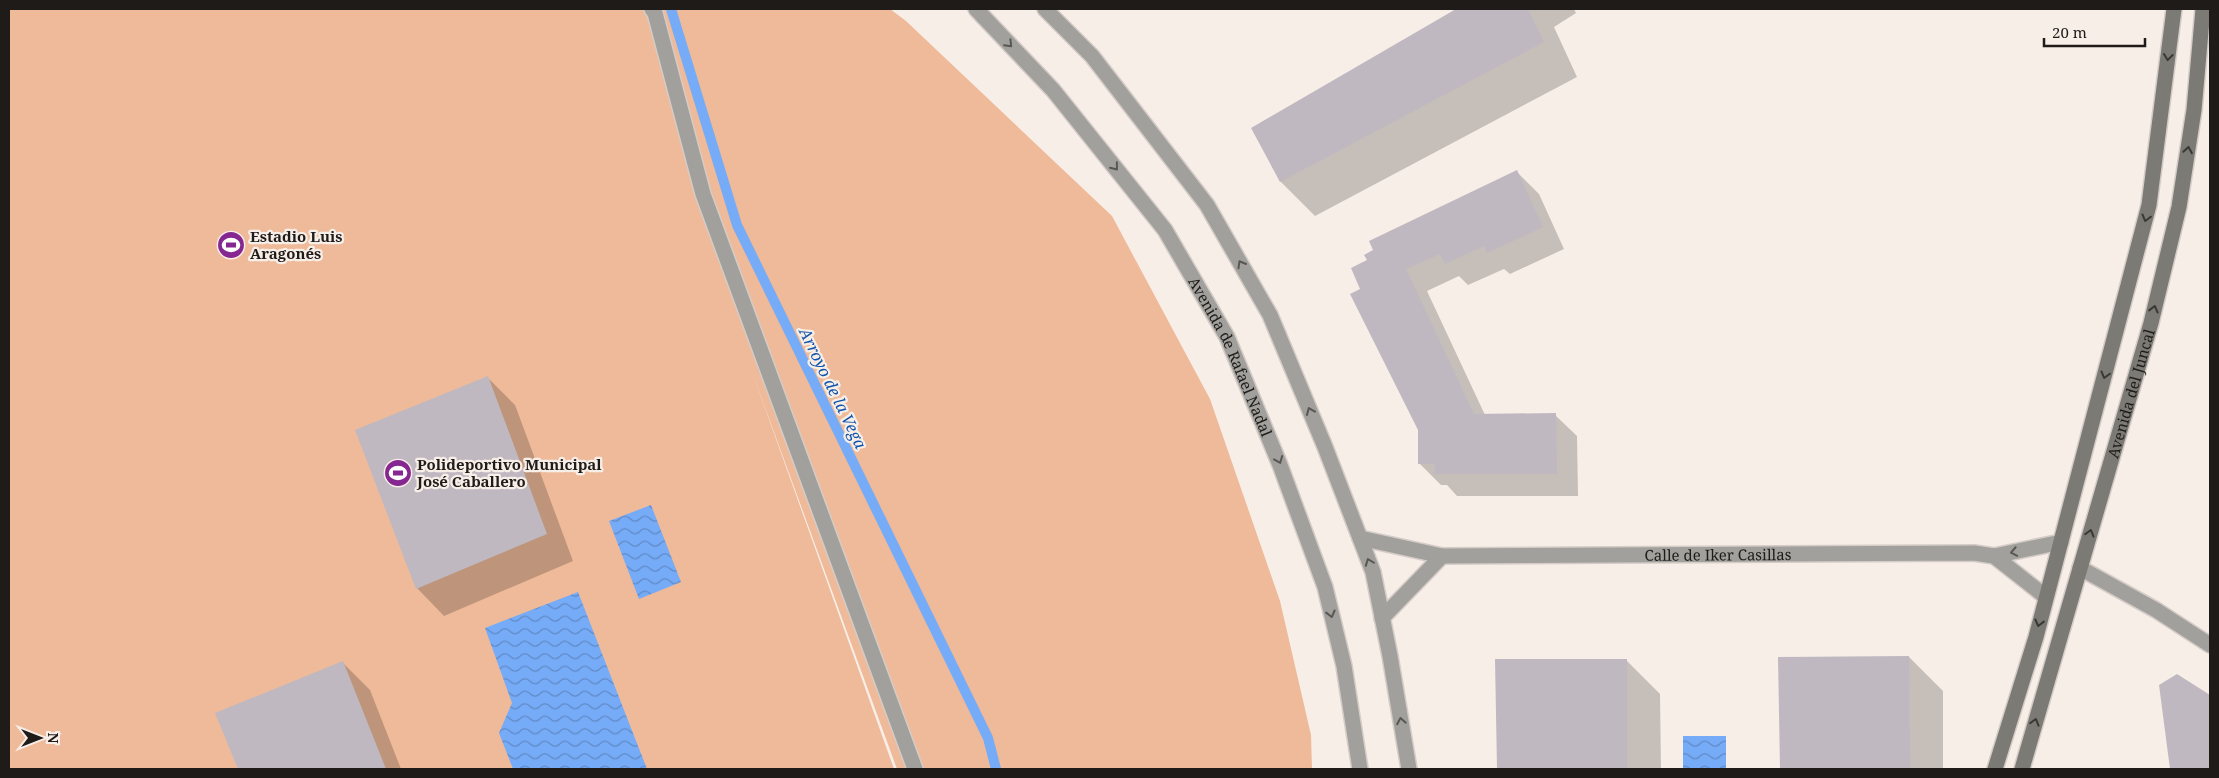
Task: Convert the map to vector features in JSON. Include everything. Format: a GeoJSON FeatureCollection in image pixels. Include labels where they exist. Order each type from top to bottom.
{"type":"FeatureCollection","features":[{"type":"Feature","properties":{"kind":"street"},"geometry":{"type":"LineString","coordinates":[[652,9],[703,194],[915,769]]}},
{"type":"Feature","properties":{"kind":"street","name":"Avenida de Rafael Nadal"},"geometry":{"type":"LineString","coordinates":[[976,9],[1053,90],[1165,230],[1227,337],[1280,464],[1325,586],[1344,666],[1360,769]]}},
{"type":"Feature","properties":{"kind":"street"},"geometry":{"type":"LineString","coordinates":[[1045,9],[1092,56],[1207,206],[1270,315],[1325,447],[1373,572],[1409,769]]}},
{"type":"Feature","properties":{"kind":"street"},"geometry":{"type":"LineString","coordinates":[[1995,769],[2036,637],[2149,205],[2174,9]]}},
{"type":"Feature","properties":{"kind":"street","name":"Avenida del Juncal"},"geometry":{"type":"LineString","coordinates":[[2022,769],[2151,323],[2179,207],[2194,110],[2203,9]]}},
{"type":"Feature","properties":{"kind":"street","name":"Calle de Iker Casillas"},"geometry":{"type":"LineString","coordinates":[[1360,538],[1442,556],[1974,553],[1994,556],[2061,542]]}},
{"type":"Feature","properties":{"kind":"street"},"geometry":{"type":"LineString","coordinates":[[1382,618],[1442,556]]}},
{"type":"Feature","properties":{"kind":"street"},"geometry":{"type":"LineString","coordinates":[[1994,556],[2046,597]]}},
{"type":"Feature","properties":{"kind":"street"},"geometry":{"type":"LineString","coordinates":[[2080,568],[2156,610],[2210,645]]}},
{"type":"Feature","properties":{"kind":"shaded area","name":"Polideportivo Municipal José Caballero"},"geometry":{"type":"Polygon","coordinates":[[[9,9],[890,9],[906,21],[1112,216],[1210,399],[1280,601],[1311,735],[1312,769],[897,769],[751,369],[894,769],[9,769],[9,9]]]}},
{"type":"Feature","properties":{"kind":"water"},"geometry":{"type":"Polygon","coordinates":[[[651,505],[681,582],[639,599],[609,521],[651,505]]]}},
{"type":"Feature","properties":{"kind":"water"},"geometry":{"type":"Polygon","coordinates":[[[578,592],[647,769],[513,769],[499,733],[512,703],[485,628],[578,592]]]}},
{"type":"Feature","properties":{"kind":"water"},"geometry":{"type":"Polygon","coordinates":[[[1683,736],[1726,736],[1726,769],[1683,769],[1683,736]]]}},
{"type":"Feature","properties":{"kind":"building"},"geometry":{"type":"Polygon","coordinates":[[[1456,9],[1528,9],[1544,42],[1280,182],[1251,128],[1456,9]]]}},
{"type":"Feature","properties":{"kind":"building"},"geometry":{"type":"Polygon","coordinates":[[[1517,170],[1543,227],[1487,253],[1484,246],[1445,264],[1440,254],[1406,269],[1474,414],[1556,413],[1557,474],[1434,474],[1435,464],[1418,464],[1418,430],[1350,294],[1360,289],[1351,268],[1367,260],[1364,255],[1373,250],[1369,241],[1517,170]]]}},
{"type":"Feature","properties":{"kind":"building"},"geometry":{"type":"Polygon","coordinates":[[[488,376],[547,534],[416,589],[355,430],[488,376]]]}},
{"type":"Feature","properties":{"kind":"building"},"geometry":{"type":"Polygon","coordinates":[[[1909,656],[1910,769],[1780,769],[1778,657],[1909,656]]]}},
{"type":"Feature","properties":{"kind":"building"},"geometry":{"type":"Polygon","coordinates":[[[1495,659],[1627,659],[1627,769],[1497,769],[1495,659]]]}},
{"type":"Feature","properties":{"kind":"building"},"geometry":{"type":"Polygon","coordinates":[[[343,661],[386,769],[238,769],[215,713],[343,661]]]}},
{"type":"Feature","properties":{"kind":"building"},"geometry":{"type":"Polygon","coordinates":[[[2177,674],[2210,695],[2210,769],[2170,769],[2159,685],[2177,674]]]}},
{"type":"Feature","properties":{"kind":"waterway","name":"Arroyo de la Vega"},"geometry":{"type":"LineString","coordinates":[[671,9],[737,225],[988,738],[996,769]]}},
{"type":"Feature","properties":{"kind":"place","name":"Estadio Luis Aragonés"},"geometry":{"type":"Point","coordinates":[231,245]}},
{"type":"Feature","properties":{"kind":"place","name":"Polideportivo Municipal José Caballero"},"geometry":{"type":"Point","coordinates":[398,473]}}]}
